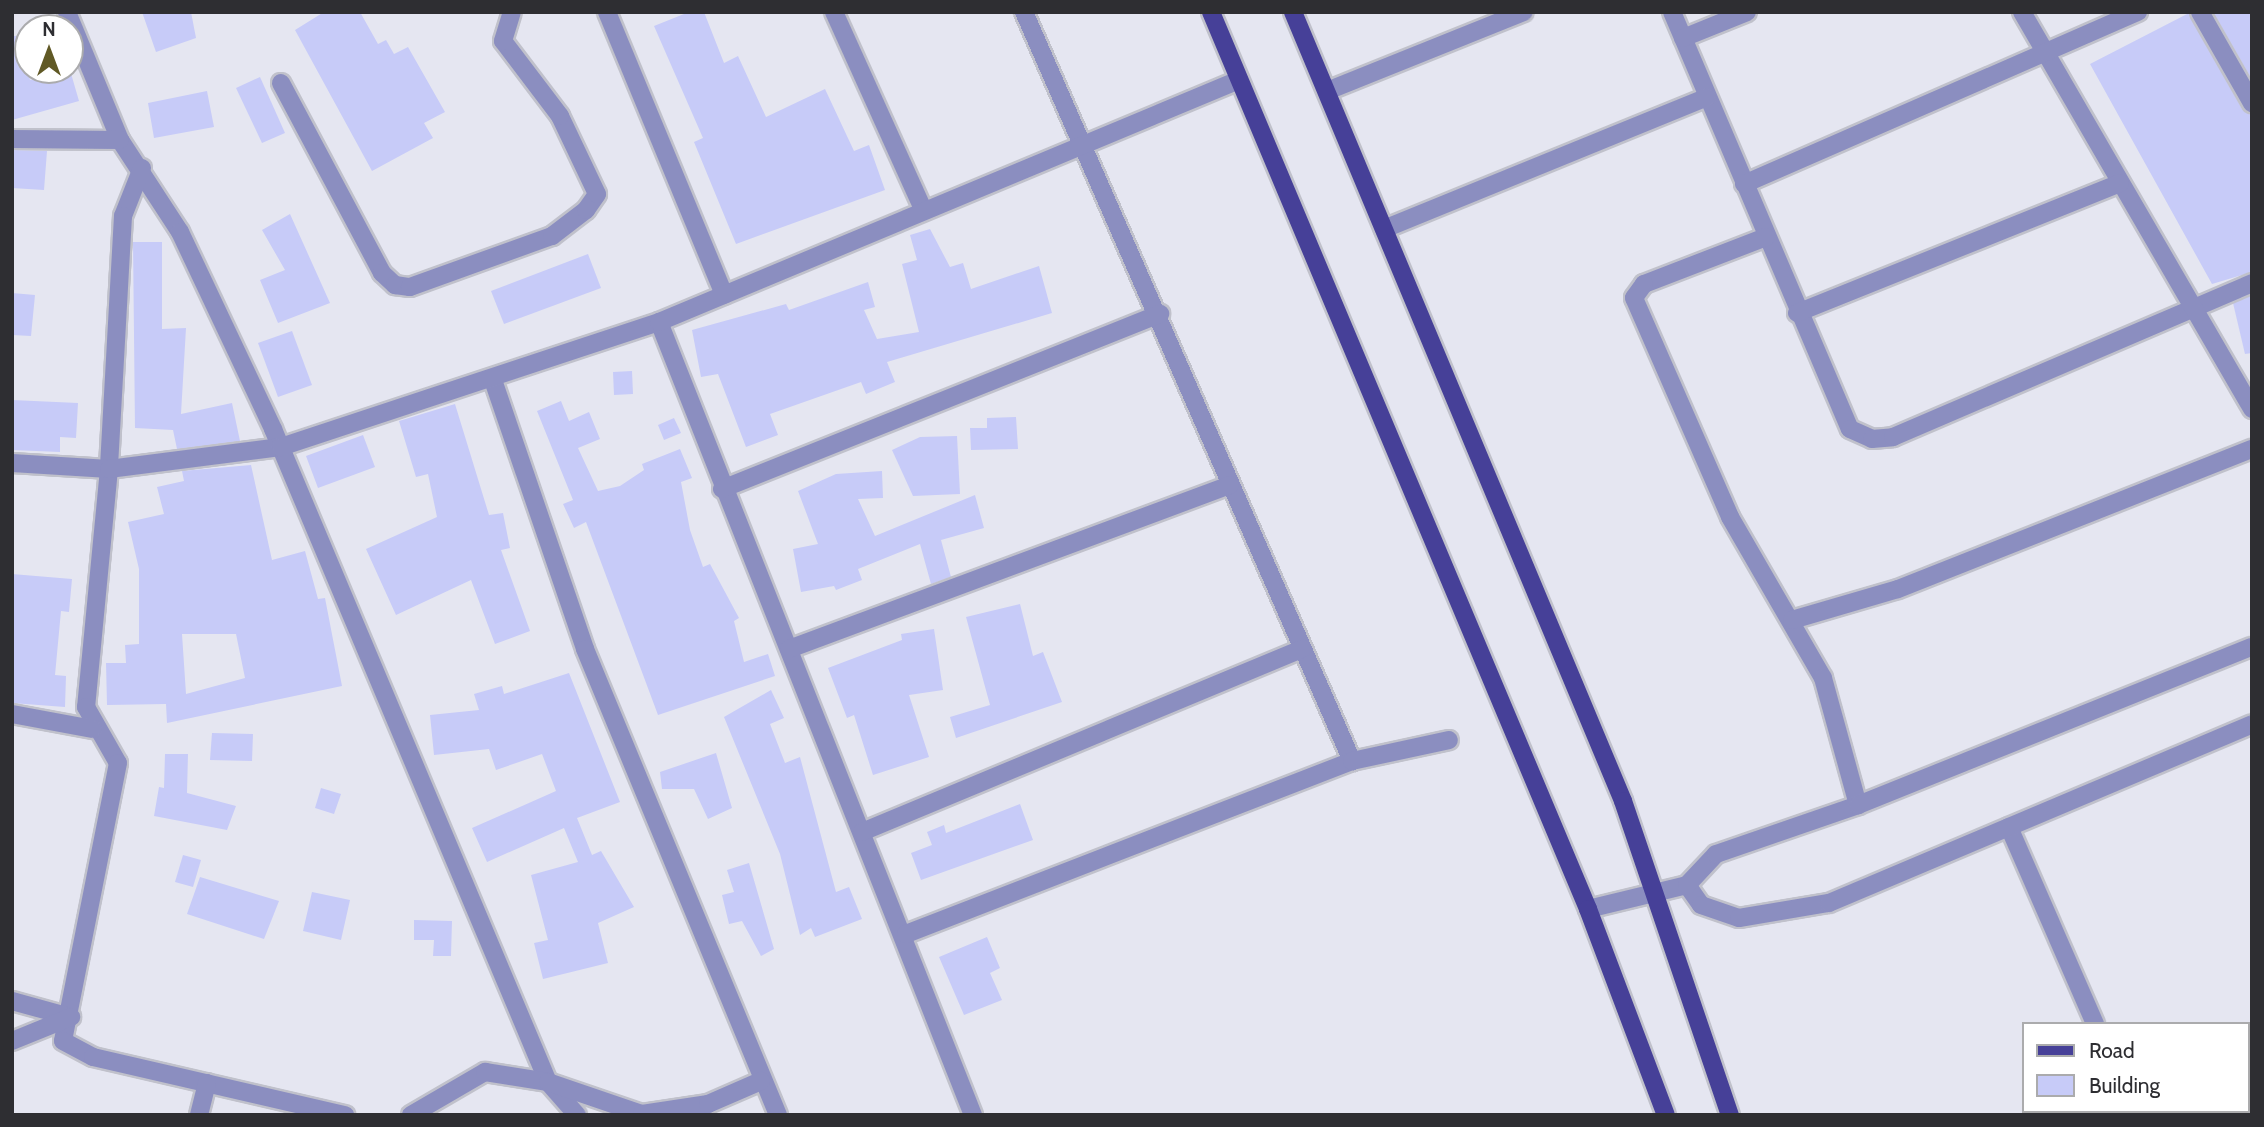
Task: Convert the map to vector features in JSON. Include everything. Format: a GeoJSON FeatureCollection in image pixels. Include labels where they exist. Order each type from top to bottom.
{"type":"FeatureCollection","features":[{"type":"Feature","properties":{"kind":"main road"},"geometry":{"type":"LineString","coordinates":[[1211,12],[1588,909],[1666,1115]]}},
{"type":"Feature","properties":{"kind":"main road"},"geometry":{"type":"LineString","coordinates":[[1293,12],[1656,893],[1730,1115]]}},
{"type":"Feature","properties":{"kind":"street"},"geometry":{"type":"LineString","coordinates":[[66,12],[120,139],[142,168],[180,232],[281,447],[548,1082],[577,1115]]}},
{"type":"Feature","properties":{"kind":"street"},"geometry":{"type":"LineString","coordinates":[[281,83],[382,273],[395,285],[410,287],[552,236],[586,210],[597,194],[560,116],[503,41],[512,12]]}},
{"type":"Feature","properties":{"kind":"street"},"geometry":{"type":"LineString","coordinates":[[607,12],[724,295]]}},
{"type":"Feature","properties":{"kind":"street"},"geometry":{"type":"LineString","coordinates":[[834,12],[924,211]]}},
{"type":"Feature","properties":{"kind":"street"},"geometry":{"type":"LineString","coordinates":[[1024,12],[1160,314],[1229,485],[1352,761]]}},
{"type":"Feature","properties":{"kind":"street"},"geometry":{"type":"LineString","coordinates":[[1672,12],[1797,313],[1850,429],[1871,439],[1893,438],[2252,283]]}},
{"type":"Feature","properties":{"kind":"street"},"geometry":{"type":"LineString","coordinates":[[1683,38],[1747,12]]}},
{"type":"Feature","properties":{"kind":"street"},"geometry":{"type":"LineString","coordinates":[[2022,12],[2252,409]]}},
{"type":"Feature","properties":{"kind":"street"},"geometry":{"type":"LineString","coordinates":[[1744,184],[2047,55],[2138,12]]}},
{"type":"Feature","properties":{"kind":"street"},"geometry":{"type":"LineString","coordinates":[[2200,12],[2252,103]]}},
{"type":"Feature","properties":{"kind":"street"},"geometry":{"type":"LineString","coordinates":[[1326,91],[1519,13]]}},
{"type":"Feature","properties":{"kind":"street"},"geometry":{"type":"LineString","coordinates":[[12,463],[109,469],[281,447],[493,380],[659,322],[1239,79]]}},
{"type":"Feature","properties":{"kind":"street"},"geometry":{"type":"LineString","coordinates":[[1384,229],[1707,97]]}},
{"type":"Feature","properties":{"kind":"street"},"geometry":{"type":"LineString","coordinates":[[12,139],[120,139]]}},
{"type":"Feature","properties":{"kind":"street"},"geometry":{"type":"LineString","coordinates":[[142,168],[122,216],[109,469],[86,707],[93,729],[118,763],[71,1017],[63,1041],[93,1057],[345,1115]]}},
{"type":"Feature","properties":{"kind":"street"},"geometry":{"type":"LineString","coordinates":[[1797,313],[2120,183]]}},
{"type":"Feature","properties":{"kind":"street"},"geometry":{"type":"LineString","coordinates":[[1766,237],[1644,284],[1634,298],[1730,517],[1792,620],[1823,678],[1858,805]]}},
{"type":"Feature","properties":{"kind":"street"},"geometry":{"type":"LineString","coordinates":[[722,489],[1160,314]]}},
{"type":"Feature","properties":{"kind":"street"},"geometry":{"type":"LineString","coordinates":[[659,322],[722,489],[906,934],[973,1115]]}},
{"type":"Feature","properties":{"kind":"street"},"geometry":{"type":"LineString","coordinates":[[493,380],[585,649],[761,1081],[778,1115]]}},
{"type":"Feature","properties":{"kind":"street"},"geometry":{"type":"LineString","coordinates":[[1792,620],[1898,589],[2252,449]]}},
{"type":"Feature","properties":{"kind":"street"},"geometry":{"type":"LineString","coordinates":[[789,649],[1229,485]]}},
{"type":"Feature","properties":{"kind":"street"},"geometry":{"type":"LineString","coordinates":[[1588,909],[1687,885],[1716,854],[1858,805],[2252,647]]}},
{"type":"Feature","properties":{"kind":"street"},"geometry":{"type":"LineString","coordinates":[[862,832],[1302,649]]}},
{"type":"Feature","properties":{"kind":"street"},"geometry":{"type":"LineString","coordinates":[[12,714],[93,729]]}},
{"type":"Feature","properties":{"kind":"street"},"geometry":{"type":"LineString","coordinates":[[1687,885],[1717,914],[1773,916],[1829,903],[2252,724]]}},
{"type":"Feature","properties":{"kind":"street"},"geometry":{"type":"LineString","coordinates":[[906,934],[1352,761],[1449,740]]}},
{"type":"Feature","properties":{"kind":"street"},"geometry":{"type":"LineString","coordinates":[[2009,827],[2094,1022]]}},
{"type":"Feature","properties":{"kind":"street"},"geometry":{"type":"LineString","coordinates":[[12,1001],[71,1017]]}},
{"type":"Feature","properties":{"kind":"street"},"geometry":{"type":"LineString","coordinates":[[12,1041],[71,1017]]}},
{"type":"Feature","properties":{"kind":"street"},"geometry":{"type":"LineString","coordinates":[[411,1115],[485,1072],[548,1082],[642,1114],[708,1104],[761,1081]]}},
{"type":"Feature","properties":{"kind":"street"},"geometry":{"type":"LineString","coordinates":[[199,1115],[207,1083]]}},
{"type":"Feature","properties":{"kind":"building"},"geometry":{"type":"Polygon","coordinates":[[[142,12],[191,12],[196,38],[156,52],[142,12]]]}},
{"type":"Feature","properties":{"kind":"building"},"geometry":{"type":"Polygon","coordinates":[[[324,12],[360,12],[378,44],[386,40],[394,54],[408,47],[445,112],[424,123],[433,138],[372,171],[295,30],[324,12]]]}},
{"type":"Feature","properties":{"kind":"building"},"geometry":{"type":"Polygon","coordinates":[[[689,12],[704,12],[724,63],[738,56],[766,117],[825,89],[854,151],[869,145],[885,190],[736,244],[694,142],[703,138],[654,26],[689,12]]]}},
{"type":"Feature","properties":{"kind":"building"},"geometry":{"type":"Polygon","coordinates":[[[2213,12],[2252,12],[2252,80],[2213,12]]]}},
{"type":"Feature","properties":{"kind":"building"},"geometry":{"type":"Polygon","coordinates":[[[2189,13],[2242,109],[2252,114],[2252,272],[2212,284],[2090,64],[2189,13]]]}},
{"type":"Feature","properties":{"kind":"building"},"geometry":{"type":"Polygon","coordinates":[[[14,36],[14,84],[74,84],[79,101],[12,120],[14,36]]]}},
{"type":"Feature","properties":{"kind":"building"},"geometry":{"type":"Polygon","coordinates":[[[260,77],[285,133],[262,143],[236,88],[260,77]]]}},
{"type":"Feature","properties":{"kind":"building"},"geometry":{"type":"Polygon","coordinates":[[[207,91],[214,127],[154,138],[148,103],[207,91]]]}},
{"type":"Feature","properties":{"kind":"building"},"geometry":{"type":"Polygon","coordinates":[[[12,150],[47,151],[44,190],[12,188],[12,150]]]}},
{"type":"Feature","properties":{"kind":"building"},"geometry":{"type":"Polygon","coordinates":[[[290,214],[330,303],[278,323],[260,280],[285,270],[262,230],[290,214]]]}},
{"type":"Feature","properties":{"kind":"building"},"geometry":{"type":"Polygon","coordinates":[[[930,229],[950,267],[963,263],[971,289],[1039,266],[1052,313],[887,362],[895,382],[866,394],[861,382],[770,414],[778,435],[746,447],[718,374],[701,377],[692,330],[786,304],[789,310],[868,282],[875,307],[864,310],[877,339],[919,332],[902,264],[917,260],[910,235],[930,229]]]}},
{"type":"Feature","properties":{"kind":"building"},"geometry":{"type":"Polygon","coordinates":[[[133,242],[162,242],[162,329],[186,328],[181,414],[232,403],[240,441],[177,449],[173,430],[135,428],[133,242]]]}},
{"type":"Feature","properties":{"kind":"building"},"geometry":{"type":"Polygon","coordinates":[[[588,254],[601,288],[504,324],[491,291],[588,254]]]}},
{"type":"Feature","properties":{"kind":"building"},"geometry":{"type":"Polygon","coordinates":[[[12,293],[35,295],[31,336],[12,335],[12,293]]]}},
{"type":"Feature","properties":{"kind":"building"},"geometry":{"type":"Polygon","coordinates":[[[2252,295],[2252,353],[2245,354],[2233,303],[2252,295]]]}},
{"type":"Feature","properties":{"kind":"building"},"geometry":{"type":"Polygon","coordinates":[[[292,331],[312,385],[278,397],[258,343],[292,331]]]}},
{"type":"Feature","properties":{"kind":"building"},"geometry":{"type":"Polygon","coordinates":[[[632,371],[633,394],[614,395],[613,372],[632,371]]]}},
{"type":"Feature","properties":{"kind":"building"},"geometry":{"type":"Polygon","coordinates":[[[12,400],[78,403],[76,438],[60,437],[60,452],[12,450],[12,400]]]}},
{"type":"Feature","properties":{"kind":"building"},"geometry":{"type":"Polygon","coordinates":[[[561,401],[569,421],[589,412],[600,439],[578,448],[598,491],[620,486],[644,470],[642,464],[680,449],[692,478],[681,482],[690,530],[703,567],[710,564],[739,618],[734,621],[744,662],[768,654],[775,676],[658,715],[586,522],[574,528],[563,504],[573,500],[537,411],[561,401]]]}},
{"type":"Feature","properties":{"kind":"building"},"geometry":{"type":"Polygon","coordinates":[[[455,404],[489,515],[503,513],[510,548],[501,550],[530,631],[495,644],[471,580],[396,615],[366,549],[437,517],[428,474],[416,477],[399,421],[455,404]]]}},
{"type":"Feature","properties":{"kind":"building"},"geometry":{"type":"Polygon","coordinates":[[[1016,417],[1018,449],[971,450],[970,428],[987,428],[987,418],[1016,417]]]}},
{"type":"Feature","properties":{"kind":"building"},"geometry":{"type":"Polygon","coordinates":[[[674,418],[681,433],[664,440],[658,425],[674,418]]]}},
{"type":"Feature","properties":{"kind":"building"},"geometry":{"type":"Polygon","coordinates":[[[363,435],[375,467],[318,488],[306,456],[363,435]]]}},
{"type":"Feature","properties":{"kind":"building"},"geometry":{"type":"Polygon","coordinates":[[[957,436],[960,494],[913,496],[892,450],[920,437],[957,436]]]}},
{"type":"Feature","properties":{"kind":"building"},"geometry":{"type":"Polygon","coordinates":[[[251,465],[272,560],[305,551],[318,599],[325,598],[342,686],[167,723],[166,704],[107,705],[106,663],[126,663],[125,645],[139,644],[139,569],[128,522],[164,514],[157,487],[184,481],[182,471],[251,465]],[[182,634],[186,694],[245,678],[236,634],[182,634]]]}},
{"type":"Feature","properties":{"kind":"building"},"geometry":{"type":"Polygon","coordinates":[[[882,471],[883,498],[858,499],[875,536],[975,495],[984,528],[941,540],[951,577],[931,584],[920,544],[858,569],[862,580],[836,590],[834,586],[801,592],[793,549],[818,544],[798,491],[836,474],[882,471]]]}},
{"type":"Feature","properties":{"kind":"building"},"geometry":{"type":"Polygon","coordinates":[[[12,574],[72,579],[69,612],[61,611],[55,675],[66,676],[65,707],[12,703],[12,574]]]}},
{"type":"Feature","properties":{"kind":"building"},"geometry":{"type":"Polygon","coordinates":[[[1020,604],[1033,656],[1043,652],[1062,702],[956,738],[950,717],[990,705],[966,617],[1020,604]]]}},
{"type":"Feature","properties":{"kind":"building"},"geometry":{"type":"Polygon","coordinates":[[[934,629],[943,690],[909,695],[929,757],[873,775],[854,715],[847,718],[828,668],[902,640],[901,634],[934,629]]]}},
{"type":"Feature","properties":{"kind":"building"},"geometry":{"type":"Polygon","coordinates":[[[569,673],[620,802],[577,818],[592,855],[601,851],[634,907],[598,923],[608,963],[543,979],[534,943],[548,940],[531,875],[578,862],[564,828],[487,862],[472,828],[556,791],[542,754],[496,770],[489,749],[434,755],[430,715],[479,710],[474,694],[502,686],[504,694],[569,673]]]}},
{"type":"Feature","properties":{"kind":"building"},"geometry":{"type":"Polygon","coordinates":[[[771,690],[784,718],[770,724],[785,763],[800,757],[836,892],[849,887],[862,919],[815,937],[811,928],[800,935],[780,854],[724,717],[771,690]]]}},
{"type":"Feature","properties":{"kind":"building"},"geometry":{"type":"Polygon","coordinates":[[[212,733],[253,734],[252,761],[210,760],[212,733]]]}},
{"type":"Feature","properties":{"kind":"building"},"geometry":{"type":"Polygon","coordinates":[[[716,753],[732,808],[708,819],[694,789],[662,789],[660,772],[716,753]]]}},
{"type":"Feature","properties":{"kind":"building"},"geometry":{"type":"Polygon","coordinates":[[[165,754],[188,754],[187,793],[236,806],[227,830],[154,816],[159,787],[164,788],[165,754]]]}},
{"type":"Feature","properties":{"kind":"building"},"geometry":{"type":"Polygon","coordinates":[[[321,788],[341,794],[334,814],[315,808],[321,788]]]}},
{"type":"Feature","properties":{"kind":"building"},"geometry":{"type":"Polygon","coordinates":[[[1020,804],[1033,840],[921,880],[911,853],[932,845],[927,832],[944,825],[946,833],[1020,804]]]}},
{"type":"Feature","properties":{"kind":"building"},"geometry":{"type":"Polygon","coordinates":[[[183,855],[201,860],[193,887],[175,882],[183,855]]]}},
{"type":"Feature","properties":{"kind":"building"},"geometry":{"type":"Polygon","coordinates":[[[749,863],[774,949],[761,956],[742,921],[729,924],[722,895],[734,892],[727,870],[749,863]]]}},
{"type":"Feature","properties":{"kind":"building"},"geometry":{"type":"Polygon","coordinates":[[[200,877],[279,901],[264,939],[187,914],[200,877]]]}},
{"type":"Feature","properties":{"kind":"building"},"geometry":{"type":"Polygon","coordinates":[[[312,892],[350,900],[341,940],[303,931],[312,892]]]}},
{"type":"Feature","properties":{"kind":"building"},"geometry":{"type":"Polygon","coordinates":[[[414,920],[452,921],[451,956],[433,956],[434,940],[414,940],[414,920]]]}},
{"type":"Feature","properties":{"kind":"building"},"geometry":{"type":"Polygon","coordinates":[[[987,937],[1000,968],[990,973],[1002,1000],[964,1015],[939,957],[987,937]]]}}]}
